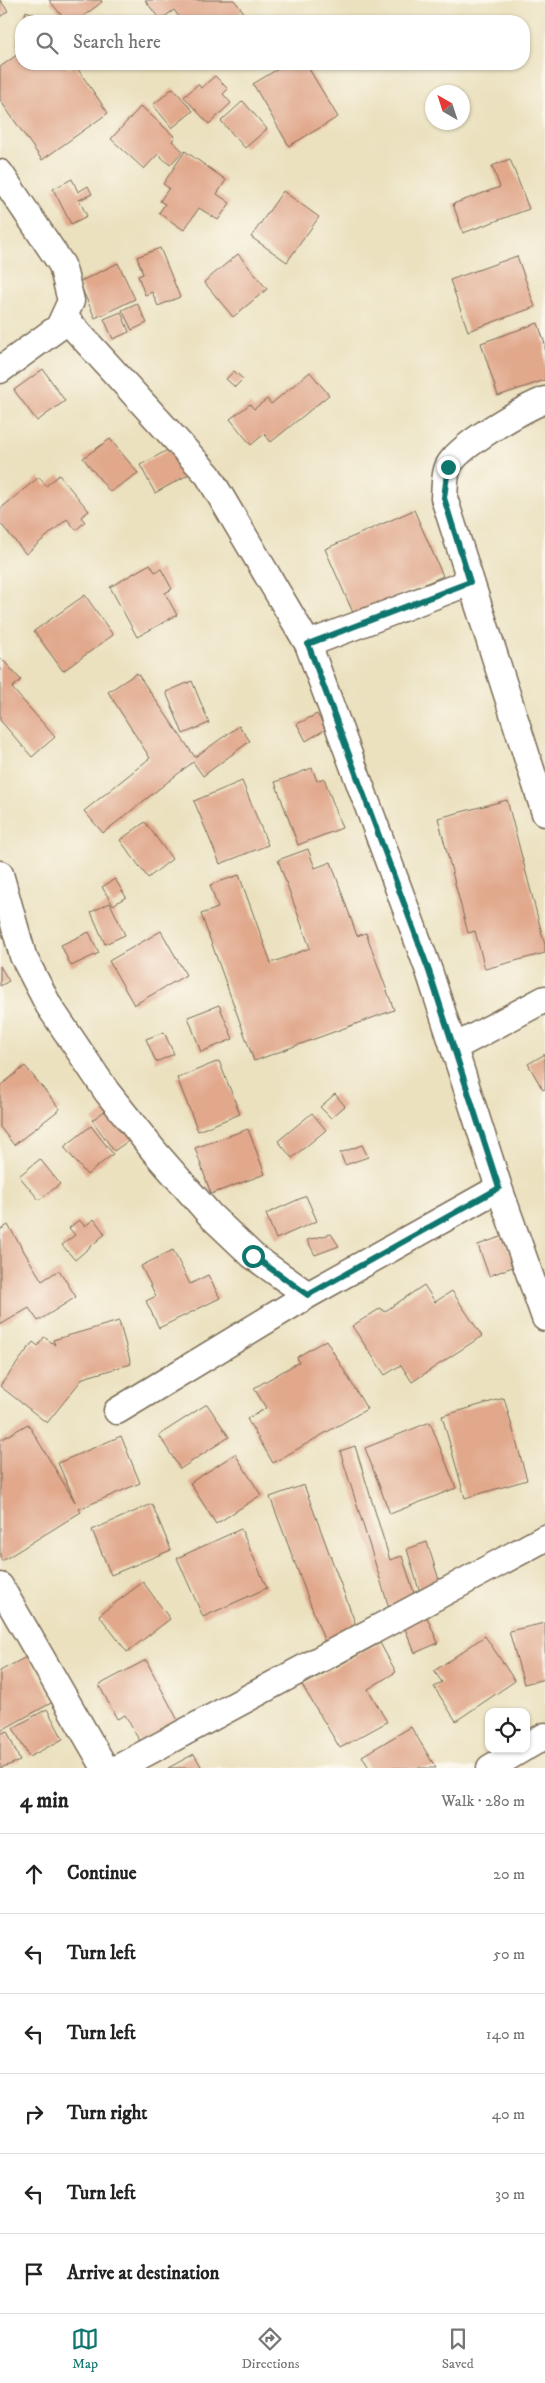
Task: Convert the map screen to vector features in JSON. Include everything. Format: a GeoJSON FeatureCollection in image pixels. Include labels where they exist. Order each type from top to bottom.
{"type":"FeatureCollection","features":[{"type":"Feature","properties":{"kind":"street"},"geometry":{"type":"LineString","coordinates":[[0,173],[62,265],[71,301],[59,327]]}},
{"type":"Feature","properties":{"kind":"street"},"geometry":{"type":"LineString","coordinates":[[0,370],[59,327],[65,318],[208,475],[308,644],[455,1047],[499,1188],[545,1318]]}},
{"type":"Feature","properties":{"kind":"street"},"geometry":{"type":"LineString","coordinates":[[545,400],[523,409],[462,450],[448,467],[444,498],[545,813]]}},
{"type":"Feature","properties":{"kind":"street"},"geometry":{"type":"LineString","coordinates":[[308,644],[470,582]]}},
{"type":"Feature","properties":{"kind":"street"},"geometry":{"type":"LineString","coordinates":[[0,874],[23,956],[49,1006],[107,1092],[154,1151],[211,1216],[253,1256],[308,1295]]}},
{"type":"Feature","properties":{"kind":"street"},"geometry":{"type":"LineString","coordinates":[[455,1047],[545,999]]}},
{"type":"Feature","properties":{"kind":"street"},"geometry":{"type":"LineString","coordinates":[[117,1411],[308,1295],[499,1188]]}},
{"type":"Feature","properties":{"kind":"street"},"geometry":{"type":"LineString","coordinates":[[118,1768],[545,1538]]}},
{"type":"Feature","properties":{"kind":"street"},"geometry":{"type":"LineString","coordinates":[[0,1586],[104,1768]]}},
{"type":"Feature","properties":{"kind":"street"},"geometry":{"type":"LineString","coordinates":[[530,1745],[545,1736]]}},
{"type":"Feature","properties":{"kind":"street"},"geometry":{"type":"LineString","coordinates":[[490,1768],[515,1753]]}},
{"type":"Feature","properties":{"kind":"building"},"geometry":{"type":"Polygon","coordinates":[[[0,0],[8,11],[0,17],[0,0]]]}},
{"type":"Feature","properties":{"kind":"building"},"geometry":{"type":"Polygon","coordinates":[[[49,0],[101,0],[102,2],[85,15],[61,15],[49,0]]]}},
{"type":"Feature","properties":{"kind":"building"},"geometry":{"type":"Polygon","coordinates":[[[145,0],[234,0],[243,11],[237,15],[178,15],[174,10],[167,15],[156,15],[145,0]]]}},
{"type":"Feature","properties":{"kind":"building"},"geometry":{"type":"Polygon","coordinates":[[[26,11],[37,15],[25,15],[26,11]]]}},
{"type":"Feature","properties":{"kind":"building"},"geometry":{"type":"Polygon","coordinates":[[[15,56],[15,70],[78,70],[108,113],[42,160],[0,100],[0,67],[15,56]]]}},
{"type":"Feature","properties":{"kind":"building"},"geometry":{"type":"Polygon","coordinates":[[[276,70],[310,70],[338,117],[289,146],[253,84],[276,70]]]}},
{"type":"Feature","properties":{"kind":"building"},"geometry":{"type":"Polygon","coordinates":[[[215,76],[228,89],[223,94],[231,103],[209,124],[184,97],[198,84],[201,88],[215,76]]]}},
{"type":"Feature","properties":{"kind":"building"},"geometry":{"type":"Polygon","coordinates":[[[173,88],[193,111],[172,128],[153,105],[173,88]]]}},
{"type":"Feature","properties":{"kind":"building"},"geometry":{"type":"Polygon","coordinates":[[[243,101],[267,129],[245,148],[221,121],[243,101]]]}},
{"type":"Feature","properties":{"kind":"building"},"geometry":{"type":"Polygon","coordinates":[[[141,106],[175,137],[172,141],[183,151],[170,165],[158,154],[144,169],[111,139],[141,106]]]}},
{"type":"Feature","properties":{"kind":"building"},"geometry":{"type":"Polygon","coordinates":[[[185,151],[226,180],[217,194],[230,203],[218,220],[199,208],[184,230],[159,213],[165,204],[160,201],[169,188],[163,184],[185,151]]]}},
{"type":"Feature","properties":{"kind":"building"},"geometry":{"type":"Polygon","coordinates":[[[510,159],[529,209],[463,233],[453,204],[500,187],[492,166],[510,159]]]}},
{"type":"Feature","properties":{"kind":"building"},"geometry":{"type":"Polygon","coordinates":[[[72,179],[78,192],[88,186],[92,194],[79,200],[87,216],[71,224],[53,189],[72,179]]]}},
{"type":"Feature","properties":{"kind":"building"},"geometry":{"type":"Polygon","coordinates":[[[283,191],[319,217],[287,262],[251,237],[283,191]]]}},
{"type":"Feature","properties":{"kind":"building"},"geometry":{"type":"Polygon","coordinates":[[[160,248],[180,297],[158,306],[152,292],[145,295],[138,276],[143,274],[137,257],[160,248]]]}},
{"type":"Feature","properties":{"kind":"building"},"geometry":{"type":"Polygon","coordinates":[[[238,254],[267,289],[233,317],[204,282],[238,254]]]}},
{"type":"Feature","properties":{"kind":"building"},"geometry":{"type":"Polygon","coordinates":[[[517,256],[535,307],[468,331],[450,280],[517,256]]]}},
{"type":"Feature","properties":{"kind":"building"},"geometry":{"type":"Polygon","coordinates":[[[118,263],[135,299],[95,318],[79,282],[118,263]]]}},
{"type":"Feature","properties":{"kind":"building"},"geometry":{"type":"Polygon","coordinates":[[[137,303],[147,323],[132,330],[122,310],[137,303]]]}},
{"type":"Feature","properties":{"kind":"building"},"geometry":{"type":"Polygon","coordinates":[[[121,312],[129,332],[113,339],[104,319],[121,312]]]}},
{"type":"Feature","properties":{"kind":"building"},"geometry":{"type":"Polygon","coordinates":[[[538,323],[545,344],[545,380],[498,396],[481,343],[538,323]]]}},
{"type":"Feature","properties":{"kind":"building"},"geometry":{"type":"Polygon","coordinates":[[[43,369],[65,401],[37,421],[14,390],[43,369]]]}},
{"type":"Feature","properties":{"kind":"building"},"geometry":{"type":"Polygon","coordinates":[[[234,371],[243,379],[235,387],[226,379],[234,371]]]}},
{"type":"Feature","properties":{"kind":"building"},"geometry":{"type":"Polygon","coordinates":[[[310,372],[329,395],[271,442],[264,434],[251,445],[230,419],[250,404],[254,409],[267,399],[271,404],[310,372]]]}},
{"type":"Feature","properties":{"kind":"building"},"geometry":{"type":"Polygon","coordinates":[[[110,439],[138,473],[110,492],[83,458],[110,439]]]}},
{"type":"Feature","properties":{"kind":"building"},"geometry":{"type":"Polygon","coordinates":[[[179,444],[195,471],[155,493],[140,465],[179,444]]]}},
{"type":"Feature","properties":{"kind":"building"},"geometry":{"type":"Polygon","coordinates":[[[59,475],[89,511],[81,517],[85,522],[76,530],[67,519],[26,554],[0,523],[0,509],[39,477],[46,486],[59,475]]]}},
{"type":"Feature","properties":{"kind":"building"},"geometry":{"type":"Polygon","coordinates":[[[414,510],[443,576],[354,615],[325,549],[414,510]]]}},
{"type":"Feature","properties":{"kind":"building"},"geometry":{"type":"Polygon","coordinates":[[[150,564],[155,572],[161,569],[172,589],[165,593],[177,615],[137,637],[110,587],[150,564]]]}},
{"type":"Feature","properties":{"kind":"building"},"geometry":{"type":"Polygon","coordinates":[[[85,595],[113,635],[63,671],[34,631],[85,595]]]}},
{"type":"Feature","properties":{"kind":"building"},"geometry":{"type":"Polygon","coordinates":[[[2,659],[21,680],[12,688],[55,737],[32,757],[0,720],[0,661],[2,659]]]}},
{"type":"Feature","properties":{"kind":"building"},"geometry":{"type":"Polygon","coordinates":[[[137,673],[195,757],[239,726],[250,741],[203,776],[193,762],[103,833],[84,811],[150,758],[108,692],[137,673]]]}},
{"type":"Feature","properties":{"kind":"building"},"geometry":{"type":"Polygon","coordinates":[[[192,681],[209,723],[183,734],[166,692],[192,681]]]}},
{"type":"Feature","properties":{"kind":"building"},"geometry":{"type":"Polygon","coordinates":[[[317,714],[326,729],[306,741],[297,724],[317,714]]]}},
{"type":"Feature","properties":{"kind":"building"},"geometry":{"type":"Polygon","coordinates":[[[312,768],[317,781],[324,778],[342,828],[298,845],[275,782],[312,768]]]}},
{"type":"Feature","properties":{"kind":"building"},"geometry":{"type":"Polygon","coordinates":[[[242,781],[268,845],[220,864],[194,801],[242,781]]]}},
{"type":"Feature","properties":{"kind":"building"},"geometry":{"type":"Polygon","coordinates":[[[507,800],[545,945],[545,953],[485,969],[475,931],[468,933],[438,818],[507,800]]]}},
{"type":"Feature","properties":{"kind":"building"},"geometry":{"type":"Polygon","coordinates":[[[145,822],[172,859],[148,878],[120,840],[145,822]]]}},
{"type":"Feature","properties":{"kind":"building"},"geometry":{"type":"Polygon","coordinates":[[[308,849],[315,868],[331,862],[357,936],[366,933],[394,1010],[254,1061],[201,914],[218,908],[210,885],[239,875],[271,963],[310,948],[278,860],[308,849]]]}},
{"type":"Feature","properties":{"kind":"building"},"geometry":{"type":"Polygon","coordinates":[[[115,879],[126,897],[113,905],[102,887],[115,879]]]}},
{"type":"Feature","properties":{"kind":"building"},"geometry":{"type":"Polygon","coordinates":[[[110,903],[125,935],[105,944],[91,912],[110,903]]]}},
{"type":"Feature","properties":{"kind":"building"},"geometry":{"type":"Polygon","coordinates":[[[161,931],[186,975],[134,1005],[109,961],[161,931]]]}},
{"type":"Feature","properties":{"kind":"building"},"geometry":{"type":"Polygon","coordinates":[[[89,932],[99,953],[71,966],[61,945],[89,932]]]}},
{"type":"Feature","properties":{"kind":"building"},"geometry":{"type":"Polygon","coordinates":[[[0,966],[9,981],[0,986],[0,966]]]}},
{"type":"Feature","properties":{"kind":"building"},"geometry":{"type":"Polygon","coordinates":[[[219,1005],[233,1039],[201,1052],[188,1017],[219,1005]]]}},
{"type":"Feature","properties":{"kind":"building"},"geometry":{"type":"Polygon","coordinates":[[[164,1032],[174,1054],[156,1062],[146,1039],[164,1032]]]}},
{"type":"Feature","properties":{"kind":"building"},"geometry":{"type":"Polygon","coordinates":[[[545,1054],[545,1089],[543,1090],[528,1064],[545,1054]]]}},
{"type":"Feature","properties":{"kind":"building"},"geometry":{"type":"Polygon","coordinates":[[[219,1061],[240,1114],[198,1131],[177,1078],[219,1061]]]}},
{"type":"Feature","properties":{"kind":"building"},"geometry":{"type":"Polygon","coordinates":[[[25,1066],[60,1109],[14,1145],[0,1127],[0,1086],[25,1066]]]}},
{"type":"Feature","properties":{"kind":"building"},"geometry":{"type":"Polygon","coordinates":[[[335,1094],[345,1106],[331,1118],[320,1107],[335,1094]]]}},
{"type":"Feature","properties":{"kind":"building"},"geometry":{"type":"Polygon","coordinates":[[[122,1099],[144,1130],[114,1151],[92,1120],[122,1099]]]}},
{"type":"Feature","properties":{"kind":"building"},"geometry":{"type":"Polygon","coordinates":[[[312,1113],[326,1130],[292,1158],[278,1141],[312,1113]]]}},
{"type":"Feature","properties":{"kind":"building"},"geometry":{"type":"Polygon","coordinates":[[[91,1126],[113,1154],[87,1175],[64,1147],[91,1126]]]}},
{"type":"Feature","properties":{"kind":"building"},"geometry":{"type":"Polygon","coordinates":[[[248,1129],[265,1174],[211,1194],[195,1148],[248,1129]]]}},
{"type":"Feature","properties":{"kind":"building"},"geometry":{"type":"Polygon","coordinates":[[[362,1145],[368,1157],[345,1165],[340,1153],[362,1145]]]}},
{"type":"Feature","properties":{"kind":"building"},"geometry":{"type":"Polygon","coordinates":[[[40,1159],[60,1184],[39,1200],[19,1176],[40,1159]]]}},
{"type":"Feature","properties":{"kind":"building"},"geometry":{"type":"Polygon","coordinates":[[[306,1196],[317,1221],[276,1239],[266,1214],[306,1196]]]}},
{"type":"Feature","properties":{"kind":"building"},"geometry":{"type":"Polygon","coordinates":[[[94,1219],[105,1234],[75,1260],[62,1245],[75,1235],[69,1228],[79,1220],[85,1226],[94,1219]]]}},
{"type":"Feature","properties":{"kind":"building"},"geometry":{"type":"Polygon","coordinates":[[[8,1225],[42,1281],[59,1270],[76,1297],[38,1321],[29,1308],[0,1325],[0,1230],[8,1225]]]}},
{"type":"Feature","properties":{"kind":"building"},"geometry":{"type":"Polygon","coordinates":[[[331,1234],[339,1246],[315,1255],[307,1240],[331,1234]]]}},
{"type":"Feature","properties":{"kind":"building"},"geometry":{"type":"Polygon","coordinates":[[[503,1236],[515,1266],[489,1276],[478,1245],[503,1236]]]}},
{"type":"Feature","properties":{"kind":"building"},"geometry":{"type":"Polygon","coordinates":[[[173,1250],[190,1284],[208,1275],[220,1298],[159,1328],[146,1301],[156,1296],[141,1266],[173,1250]]]}},
{"type":"Feature","properties":{"kind":"building"},"geometry":{"type":"Polygon","coordinates":[[[424,1285],[435,1302],[452,1291],[482,1336],[412,1382],[401,1365],[385,1375],[352,1326],[381,1308],[384,1312],[424,1285]]]}},
{"type":"Feature","properties":{"kind":"building"},"geometry":{"type":"Polygon","coordinates":[[[119,1321],[131,1364],[83,1378],[47,1423],[0,1386],[33,1342],[38,1346],[44,1337],[55,1345],[53,1340],[119,1321]]]}},
{"type":"Feature","properties":{"kind":"building"},"geometry":{"type":"Polygon","coordinates":[[[326,1340],[367,1409],[273,1463],[247,1419],[266,1408],[254,1388],[299,1362],[297,1357],[326,1340]]]}},
{"type":"Feature","properties":{"kind":"building"},"geometry":{"type":"Polygon","coordinates":[[[504,1398],[527,1480],[465,1498],[442,1416],[504,1398]]]}},
{"type":"Feature","properties":{"kind":"building"},"geometry":{"type":"Polygon","coordinates":[[[207,1404],[229,1437],[180,1469],[159,1435],[207,1404]]]}},
{"type":"Feature","properties":{"kind":"building"},"geometry":{"type":"Polygon","coordinates":[[[430,1422],[456,1488],[390,1514],[365,1448],[430,1422]]]}},
{"type":"Feature","properties":{"kind":"building"},"geometry":{"type":"Polygon","coordinates":[[[28,1424],[75,1502],[58,1463],[121,1436],[140,1483],[79,1509],[81,1512],[2,1561],[0,1557],[0,1440],[28,1424]]]}},
{"type":"Feature","properties":{"kind":"building"},"geometry":{"type":"Polygon","coordinates":[[[355,1446],[390,1560],[402,1556],[417,1602],[390,1611],[340,1451],[355,1446]]]}},
{"type":"Feature","properties":{"kind":"building"},"geometry":{"type":"Polygon","coordinates":[[[235,1454],[261,1495],[216,1524],[190,1483],[235,1454]]]}},
{"type":"Feature","properties":{"kind":"building"},"geometry":{"type":"Polygon","coordinates":[[[304,1485],[360,1636],[327,1648],[270,1497],[304,1485]]]}},
{"type":"Feature","properties":{"kind":"building"},"geometry":{"type":"Polygon","coordinates":[[[152,1504],[171,1550],[111,1575],[92,1530],[152,1504]]]}},
{"type":"Feature","properties":{"kind":"building"},"geometry":{"type":"Polygon","coordinates":[[[241,1529],[267,1588],[203,1617],[177,1558],[241,1529]]]}},
{"type":"Feature","properties":{"kind":"building"},"geometry":{"type":"Polygon","coordinates":[[[427,1542],[440,1583],[419,1590],[407,1549],[427,1542]]]}},
{"type":"Feature","properties":{"kind":"building"},"geometry":{"type":"Polygon","coordinates":[[[143,1582],[170,1619],[127,1652],[99,1615],[143,1582]]]}},
{"type":"Feature","properties":{"kind":"building"},"geometry":{"type":"Polygon","coordinates":[[[426,1615],[438,1643],[415,1653],[403,1624],[426,1615]]]}},
{"type":"Feature","properties":{"kind":"building"},"geometry":{"type":"Polygon","coordinates":[[[545,1623],[545,1679],[524,1684],[509,1631],[545,1623]]]}},
{"type":"Feature","properties":{"kind":"building"},"geometry":{"type":"Polygon","coordinates":[[[485,1636],[515,1681],[456,1721],[434,1687],[442,1682],[434,1671],[485,1636]]]}},
{"type":"Feature","properties":{"kind":"building"},"geometry":{"type":"Polygon","coordinates":[[[380,1643],[396,1672],[368,1689],[387,1722],[340,1748],[302,1685],[380,1643]]]}},
{"type":"Feature","properties":{"kind":"building"},"geometry":{"type":"Polygon","coordinates":[[[28,1656],[53,1702],[0,1731],[0,1671],[28,1656]]]}},
{"type":"Feature","properties":{"kind":"building"},"geometry":{"type":"Polygon","coordinates":[[[146,1660],[182,1728],[144,1749],[125,1715],[117,1719],[99,1685],[146,1660]]]}},
{"type":"Feature","properties":{"kind":"building"},"geometry":{"type":"Polygon","coordinates":[[[47,1709],[63,1739],[29,1757],[13,1728],[47,1709]]]}},
{"type":"Feature","properties":{"kind":"building"},"geometry":{"type":"Polygon","coordinates":[[[411,1727],[436,1768],[369,1768],[362,1756],[411,1727]]]}},
{"type":"Feature","properties":{"kind":"building"},"geometry":{"type":"Polygon","coordinates":[[[7,1731],[20,1761],[0,1768],[0,1734],[7,1731]]]}},
{"type":"Feature","properties":{"kind":"building"},"geometry":{"type":"Polygon","coordinates":[[[194,1754],[202,1768],[168,1768],[194,1754]]]}},
{"type":"Feature","properties":{"kind":"route"},"geometry":{"type":"LineString","coordinates":[[253,1256],[308,1295],[499,1188],[429,971],[308,644],[470,582],[444,498],[448,467]]}}]}
